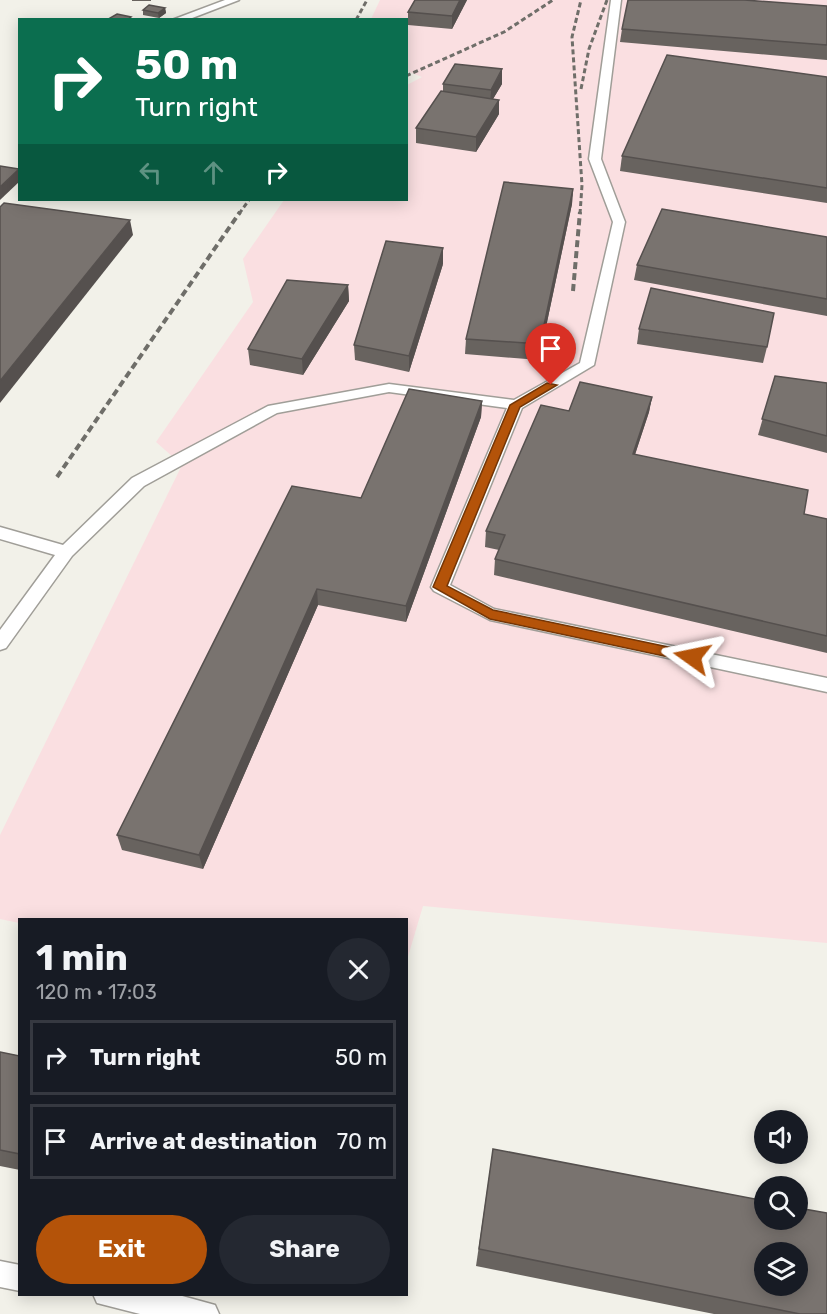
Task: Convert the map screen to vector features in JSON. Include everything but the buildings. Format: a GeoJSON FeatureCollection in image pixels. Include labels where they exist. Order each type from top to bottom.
{"type":"FeatureCollection","features":[{"type":"Feature","properties":{"kind":"lane"},"geometry":{"type":"LineString","coordinates":[[182,18],[234,0]]}},
{"type":"Feature","properties":{"kind":"lane"},"geometry":{"type":"LineString","coordinates":[[0,643],[66,552],[138,482],[273,409],[389,388],[516,405],[587,365],[619,222],[595,159],[616,0]]}},
{"type":"Feature","properties":{"kind":"lane"},"geometry":{"type":"LineString","coordinates":[[516,405],[440,587],[490,614],[827,685]]}},
{"type":"Feature","properties":{"kind":"lane"},"geometry":{"type":"LineString","coordinates":[[0,533],[66,552]]}},
{"type":"Feature","properties":{"kind":"lane"},"geometry":{"type":"LineString","coordinates":[[0,1274],[18,1278]]}},
{"type":"Feature","properties":{"kind":"lane"},"geometry":{"type":"LineString","coordinates":[[115,1296],[206,1314]]}},
{"type":"Feature","properties":{"kind":"shaded area"},"geometry":{"type":"Polygon","coordinates":[[[380,0],[827,0],[827,943],[423,906],[408,957],[408,918],[18,918],[18,923],[0,919],[0,835],[182,465],[156,442],[253,302],[243,259],[283,201],[408,201],[408,84],[422,77],[408,71],[408,18],[371,18],[380,0]]]}},
{"type":"Feature","properties":{"kind":"railway"},"geometry":{"type":"LineString","coordinates":[[357,18],[367,0]]}},
{"type":"Feature","properties":{"kind":"railway"},"geometry":{"type":"LineString","coordinates":[[408,75],[504,32],[553,0]]}},
{"type":"Feature","properties":{"kind":"railway"},"geometry":{"type":"LineString","coordinates":[[580,214],[582,185],[572,37],[581,0]]}},
{"type":"Feature","properties":{"kind":"railway"},"geometry":{"type":"LineString","coordinates":[[581,89],[589,49],[607,0]]}},
{"type":"Feature","properties":{"kind":"railway"},"geometry":{"type":"LineString","coordinates":[[239,214],[248,201]]}},
{"type":"Feature","properties":{"kind":"railway"},"geometry":{"type":"LineString","coordinates":[[57,477],[240,212]]}},
{"type":"Feature","properties":{"kind":"railway"},"geometry":{"type":"LineString","coordinates":[[573,291],[580,212]]}},
{"type":"Feature","properties":{"kind":"route"},"geometry":{"type":"LineString","coordinates":[[551,385],[516,405],[440,587],[490,614],[692,657]]}}]}
